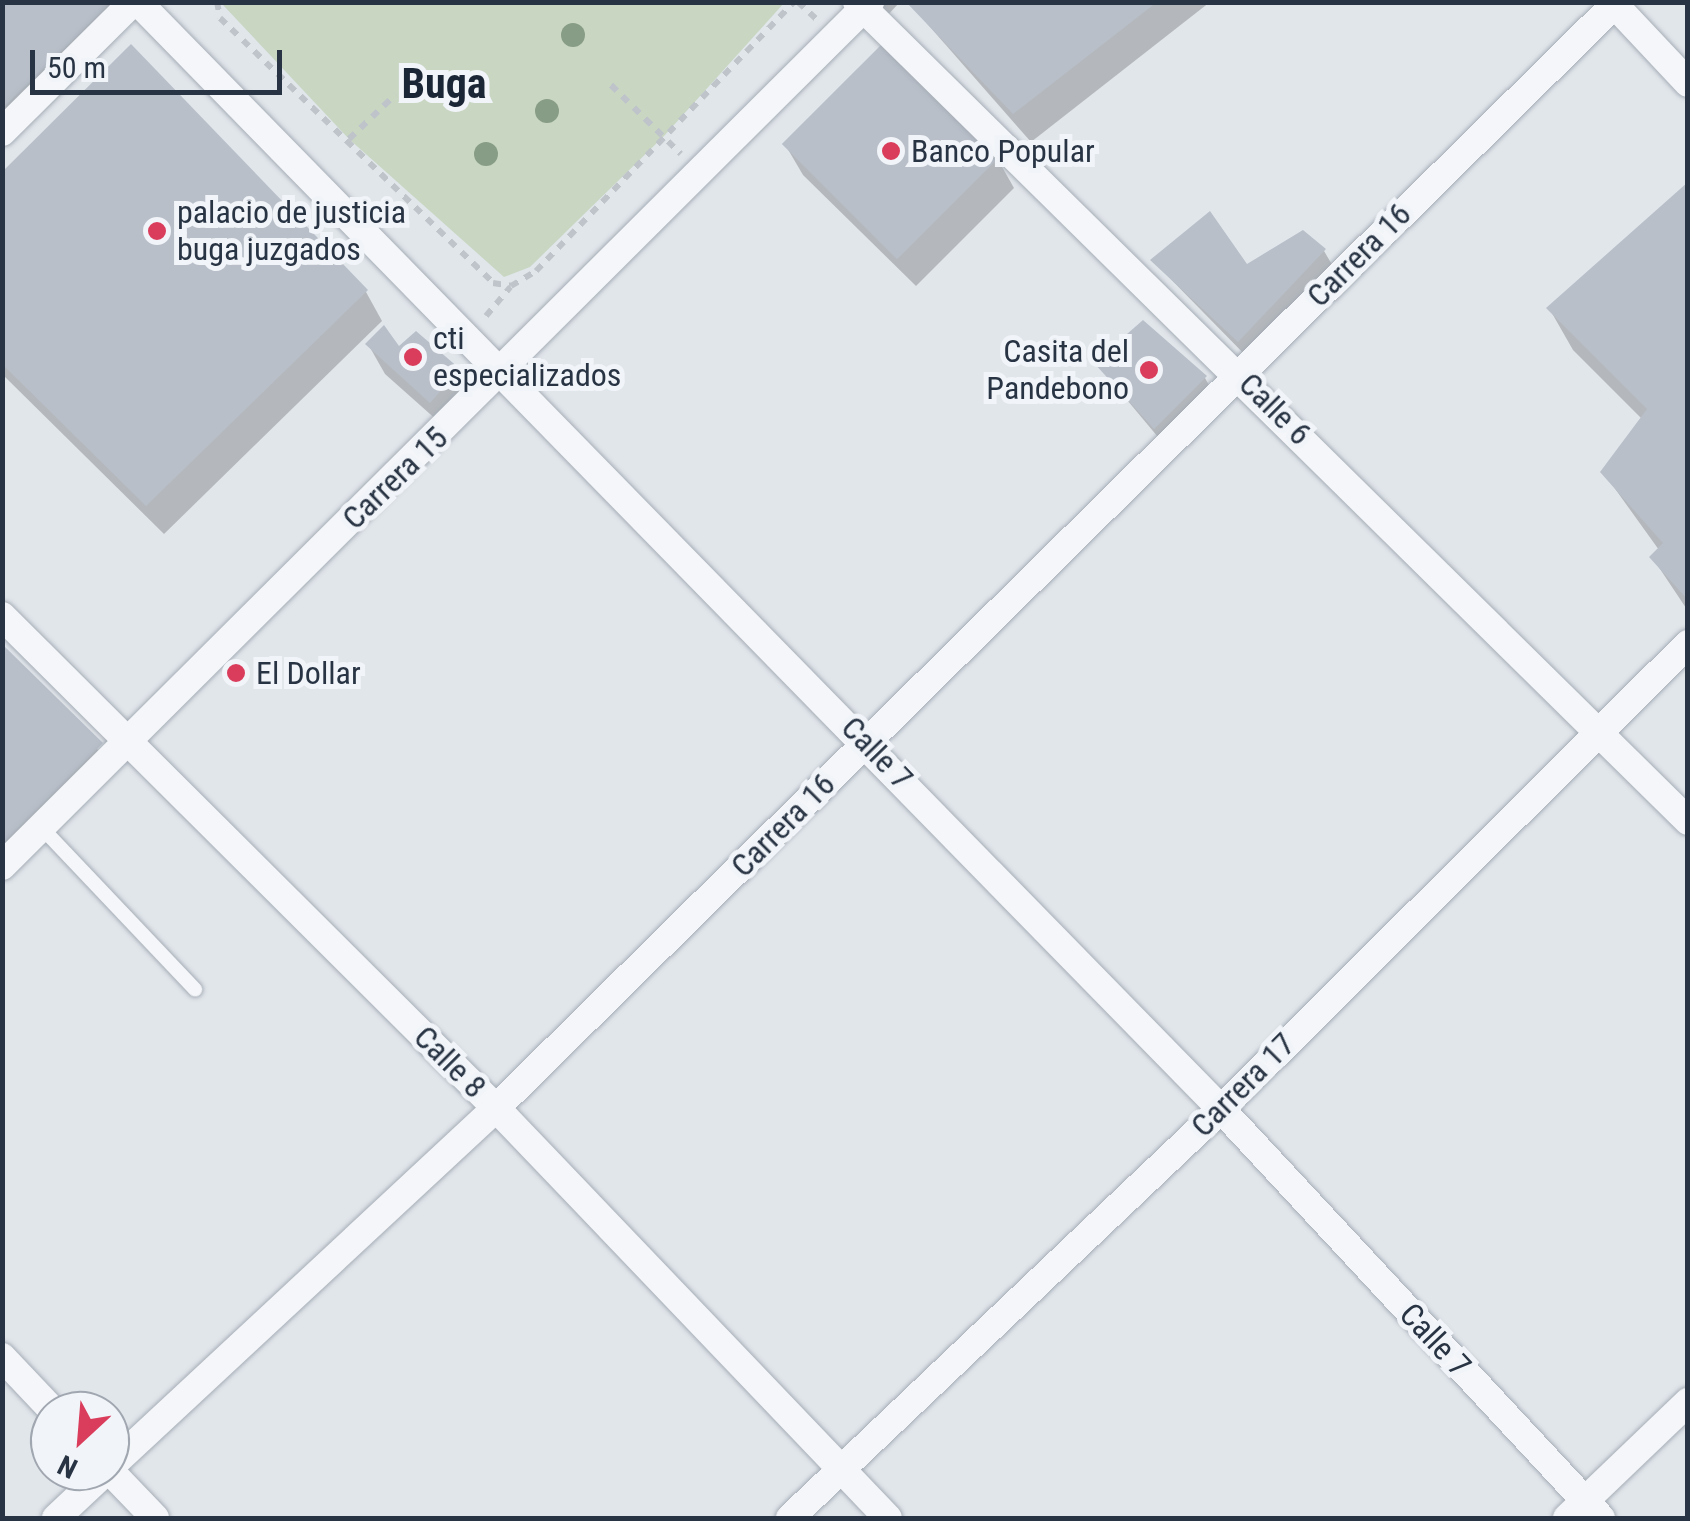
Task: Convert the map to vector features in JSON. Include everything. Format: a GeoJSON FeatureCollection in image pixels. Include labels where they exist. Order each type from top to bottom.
{"type":"FeatureCollection","features":[{"type":"Feature","properties":{"kind":"street"},"geometry":{"type":"LineString","coordinates":[[2,132],[136,2]]}},
{"type":"Feature","properties":{"kind":"street","name":"Calle 7"},"geometry":{"type":"LineString","coordinates":[[136,2],[504,370],[1221,1109],[1584,1513]]}},
{"type":"Feature","properties":{"kind":"street"},"geometry":{"type":"LineString","coordinates":[[1614,3],[1688,83]]}},
{"type":"Feature","properties":{"kind":"street","name":"Carrera 16"},"geometry":{"type":"LineString","coordinates":[[130,1450],[496,1108],[1614,3]]}},
{"type":"Feature","properties":{"kind":"street","name":"Calle 6"},"geometry":{"type":"LineString","coordinates":[[863,4],[1688,821]]}},
{"type":"Feature","properties":{"kind":"street","name":"Carrera 15"},"geometry":{"type":"LineString","coordinates":[[2,866],[504,370],[863,4]]}},
{"type":"Feature","properties":{"kind":"street","name":"Calle 8"},"geometry":{"type":"LineString","coordinates":[[2,616],[496,1108],[888,1518]]}},
{"type":"Feature","properties":{"kind":"street","name":"Carrera 17"},"geometry":{"type":"LineString","coordinates":[[790,1518],[1221,1109],[1594,727],[1688,644]]}},
{"type":"Feature","properties":{"kind":"street"},"geometry":{"type":"LineString","coordinates":[[2,1358],[34,1391]]}},
{"type":"Feature","properties":{"kind":"street"},"geometry":{"type":"LineString","coordinates":[[1584,1513],[1688,1402]]}},
{"type":"Feature","properties":{"kind":"street","name":"Carrera 16"},"geometry":{"type":"LineString","coordinates":[[56,1518],[86,1491]]}},
{"type":"Feature","properties":{"kind":"street"},"geometry":{"type":"LineString","coordinates":[[129,1491],[155,1518]]}},
{"type":"Feature","properties":{"kind":"lane"},"geometry":{"type":"LineString","coordinates":[[42,827],[195,988]]}},
{"type":"Feature","properties":{"kind":"path"},"geometry":{"type":"LineString","coordinates":[[217,2],[220,18],[349,139],[493,283],[510,286]]}},
{"type":"Feature","properties":{"kind":"path"},"geometry":{"type":"LineString","coordinates":[[470,336],[510,286],[536,272],[794,2]]}},
{"type":"Feature","properties":{"kind":"path"},"geometry":{"type":"LineString","coordinates":[[610,85],[664,136]]}},
{"type":"Feature","properties":{"kind":"path"},"geometry":{"type":"LineString","coordinates":[[349,139],[396,95]]}},
{"type":"Feature","properties":{"kind":"green space"},"geometry":{"type":"Polygon","coordinates":[[[784,3],[664,136],[530,267],[504,277],[349,139],[223,5],[784,3]]]}},
{"type":"Feature","properties":{"kind":"building"},"geometry":{"type":"Polygon","coordinates":[[[2,2],[112,2],[2,109],[2,2]]]}},
{"type":"Feature","properties":{"kind":"building"},"geometry":{"type":"Polygon","coordinates":[[[906,2],[1157,2],[1013,114],[906,2]]]}},
{"type":"Feature","properties":{"kind":"building","name":"Banco Popular"},"geometry":{"type":"Polygon","coordinates":[[[883,43],[998,158],[897,259],[782,144],[883,43]]]}},
{"type":"Feature","properties":{"kind":"building","name":"palacio de justicia buga juzgados"},"geometry":{"type":"Polygon","coordinates":[[[131,44],[368,290],[146,506],[2,364],[2,172],[131,44]]]}},
{"type":"Feature","properties":{"kind":"building"},"geometry":{"type":"Polygon","coordinates":[[[1688,182],[1688,600],[1649,557],[1663,543],[1600,472],[1647,409],[1546,308],[1688,182]]]}},
{"type":"Feature","properties":{"kind":"building"},"geometry":{"type":"Polygon","coordinates":[[[1210,211],[1247,264],[1303,230],[1326,249],[1238,342],[1150,260],[1210,211]]]}},
{"type":"Feature","properties":{"kind":"building","name":"Casita del Pandebono"},"geometry":{"type":"Polygon","coordinates":[[[1143,320],[1207,376],[1154,429],[1094,363],[1143,320]]]}},
{"type":"Feature","properties":{"kind":"building","name":"cti especializados"},"geometry":{"type":"Polygon","coordinates":[[[384,325],[399,346],[416,331],[460,369],[430,403],[365,344],[384,325]]]}},
{"type":"Feature","properties":{"kind":"building"},"geometry":{"type":"Polygon","coordinates":[[[2,644],[103,743],[2,845],[2,644]]]}},
{"type":"Feature","properties":{"kind":"place","name":"Banco Popular"},"geometry":{"type":"Point","coordinates":[891,151]}},
{"type":"Feature","properties":{"kind":"place","name":"palacio de justicia buga juzgados"},"geometry":{"type":"Point","coordinates":[157,231]}},
{"type":"Feature","properties":{"kind":"place","name":"cti especializados"},"geometry":{"type":"Point","coordinates":[413,357]}},
{"type":"Feature","properties":{"kind":"place","name":"Casita del Pandebono"},"geometry":{"type":"Point","coordinates":[1149,370]}},
{"type":"Feature","properties":{"kind":"place","name":"El Dollar"},"geometry":{"type":"Point","coordinates":[236,673]}},
{"type":"Feature","properties":{"kind":"district","name":"Buga"},"geometry":{"type":"Point","coordinates":[444,84]}}]}
